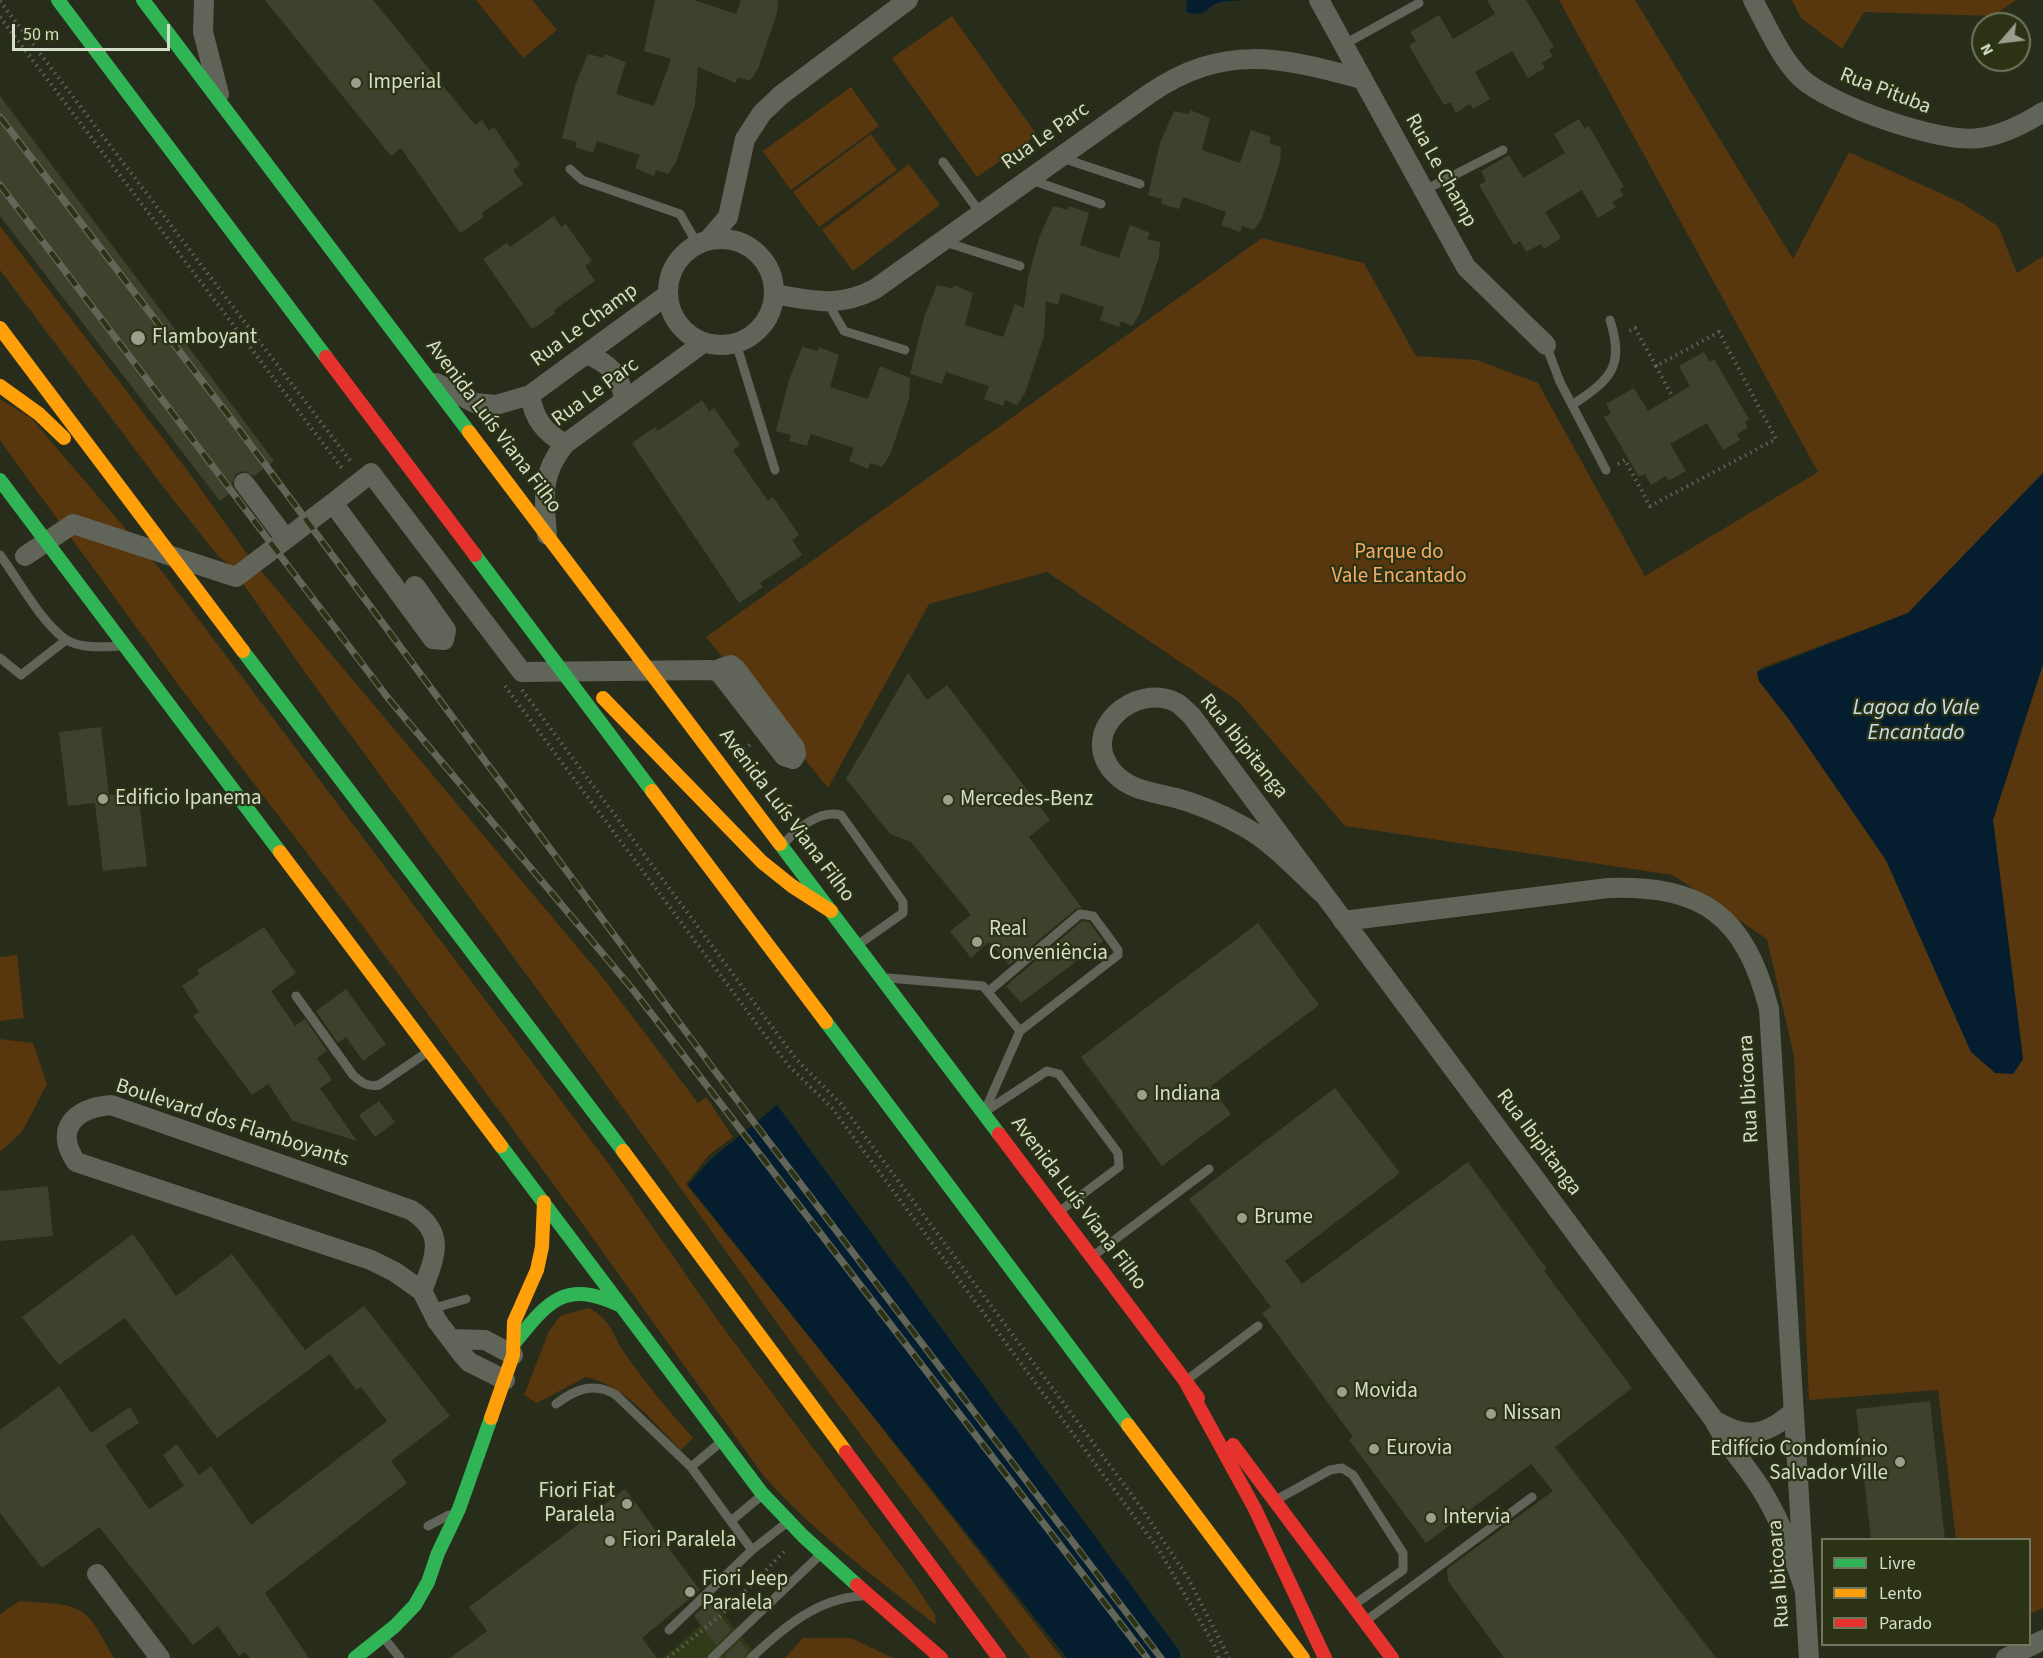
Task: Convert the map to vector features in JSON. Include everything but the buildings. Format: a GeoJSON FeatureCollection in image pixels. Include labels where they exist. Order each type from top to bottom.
{"type":"FeatureCollection","features":[{"type":"Feature","properties":{"kind":"main road"},"geometry":{"type":"LineString","coordinates":[[58,0],[1303,1658]]}},
{"type":"Feature","properties":{"kind":"main road","name":"Avenida Luís Viana Filho"},"geometry":{"type":"LineString","coordinates":[[143,0],[433,381],[1392,1658]]}},
{"type":"Feature","properties":{"kind":"main road"},"geometry":{"type":"LineString","coordinates":[[0,328],[130,504],[543,1042],[999,1658]]}},
{"type":"Feature","properties":{"kind":"main road"},"geometry":{"type":"LineString","coordinates":[[0,386],[39,414],[130,504]]}},
{"type":"Feature","properties":{"kind":"main road"},"geometry":{"type":"LineString","coordinates":[[0,480],[763,1494],[787,1522],[941,1658]]}},
{"type":"Feature","properties":{"kind":"main road"},"geometry":{"type":"LineString","coordinates":[[495,583],[762,862],[792,886],[831,911]]}},
{"type":"Feature","properties":{"kind":"main road"},"geometry":{"type":"LineString","coordinates":[[355,1658],[383,1636],[415,1605],[428,1582],[438,1553],[459,1509],[505,1380],[514,1348],[514,1322],[537,1270],[542,1247],[544,1202]]}},
{"type":"Feature","properties":{"kind":"main road"},"geometry":{"type":"LineString","coordinates":[[514,1348],[542,1309],[567,1293],[582,1290],[601,1295],[619,1305]]}},
{"type":"Feature","properties":{"kind":"main road"},"geometry":{"type":"LineString","coordinates":[[1185,1381],[1255,1509],[1299,1607],[1326,1658]]}},
{"type":"Feature","properties":{"kind":"street"},"geometry":{"type":"LineString","coordinates":[[204,0],[203,32],[222,105]]}},
{"type":"Feature","properties":{"kind":"street"},"geometry":{"type":"LineString","coordinates":[[704,242],[733,241],[755,251],[766,263],[772,278],[774,294],[771,310],[763,325],[751,336],[736,343],[719,345],[703,342],[692,337],[675,319],[667,295],[670,276],[678,259],[704,242],[728,218],[745,139],[762,113],[781,95],[908,0]]}},
{"type":"Feature","properties":{"kind":"street","name":"Rua Le Champ"},"geometry":{"type":"LineString","coordinates":[[1319,0],[1466,267],[1546,345]]}},
{"type":"Feature","properties":{"kind":"street","name":"Rua Pituba"},"geometry":{"type":"LineString","coordinates":[[1753,0],[1786,60],[1815,90],[1833,99],[1930,134],[1953,139],[1980,139],[2006,132],[2043,112]]}},
{"type":"Feature","properties":{"kind":"street","name":"Rua Le Parc"},"geometry":{"type":"LineString","coordinates":[[774,294],[828,303],[845,302],[875,289],[1169,80],[1195,68],[1219,61],[1244,58],[1275,60],[1310,65],[1362,79]]}},
{"type":"Feature","properties":{"kind":"street","name":"Rua Le Champ"},"geometry":{"type":"LineString","coordinates":[[530,395],[667,295]]}},
{"type":"Feature","properties":{"kind":"street","name":"Rua Le Parc"},"geometry":{"type":"LineString","coordinates":[[548,535],[544,484],[548,468],[565,444],[703,342]]}},
{"type":"Feature","properties":{"kind":"street"},"geometry":{"type":"LineString","coordinates":[[586,354],[601,360],[614,371],[622,385],[624,400]]}},
{"type":"Feature","properties":{"kind":"street","name":"Rua Le Parc"},"geometry":{"type":"LineString","coordinates":[[433,381],[475,403],[496,405],[530,395]]}},
{"type":"Feature","properties":{"kind":"street"},"geometry":{"type":"LineString","coordinates":[[530,395],[532,407],[544,430],[565,444]]}},
{"type":"Feature","properties":{"kind":"street"},"geometry":{"type":"LineString","coordinates":[[25,556],[73,524],[236,577],[333,502],[365,473],[522,672],[711,670],[719,672],[784,756],[793,759],[796,754],[795,748],[736,669],[731,665],[722,668]]}},
{"type":"Feature","properties":{"kind":"street"},"geometry":{"type":"LineString","coordinates":[[244,483],[286,539]]}},
{"type":"Feature","properties":{"kind":"street"},"geometry":{"type":"LineString","coordinates":[[333,502],[433,639],[444,640],[446,630],[415,586]]}},
{"type":"Feature","properties":{"kind":"street","name":"Rua Ibipitanga"},"geometry":{"type":"LineString","coordinates":[[1323,894],[1272,847],[1242,825],[1210,810],[1126,784],[1112,771],[1104,755],[1102,738],[1107,722],[1121,709],[1139,701],[1157,699],[1177,703],[1191,715],[1714,1420],[1724,1440],[1759,1486],[1777,1516],[1805,1591]]}},
{"type":"Feature","properties":{"kind":"street","name":"Rua Ibicoara"},"geometry":{"type":"LineString","coordinates":[[1343,921],[1608,888],[1643,887],[1680,894],[1710,907],[1730,924],[1748,949],[1760,974],[1769,1009],[1792,1412],[1809,1658]]}},
{"type":"Feature","properties":{"kind":"street","name":"Boulevard dos Flamboyants"},"geometry":{"type":"LineString","coordinates":[[422,1291],[434,1258],[436,1241],[432,1227],[411,1210],[111,1105],[94,1106],[78,1115],[67,1131],[66,1147],[76,1162],[371,1260],[395,1272],[422,1291],[431,1309],[469,1362],[505,1380]]}},
{"type":"Feature","properties":{"kind":"street"},"geometry":{"type":"LineString","coordinates":[[451,1338],[485,1340],[514,1348]]}},
{"type":"Feature","properties":{"kind":"street","name":"Rua Ibipitanga"},"geometry":{"type":"LineString","coordinates":[[1714,1420],[1732,1431],[1749,1434],[1766,1431],[1792,1412]]}},
{"type":"Feature","properties":{"kind":"street"},"geometry":{"type":"LineString","coordinates":[[97,1574],[160,1658]]}},
{"type":"Feature","properties":{"kind":"street"},"geometry":{"type":"LineString","coordinates":[[2006,1658],[2031,1646]]}},
{"type":"Feature","properties":{"kind":"lane"},"geometry":{"type":"LineString","coordinates":[[1343,45],[1419,3]]}},
{"type":"Feature","properties":{"kind":"lane"},"geometry":{"type":"LineString","coordinates":[[1423,192],[1503,150]]}},
{"type":"Feature","properties":{"kind":"lane"},"geometry":{"type":"LineString","coordinates":[[1060,157],[1140,184]]}},
{"type":"Feature","properties":{"kind":"lane"},"geometry":{"type":"LineString","coordinates":[[943,162],[981,214]]}},
{"type":"Feature","properties":{"kind":"lane"},"geometry":{"type":"LineString","coordinates":[[570,169],[582,180],[680,214],[704,242]]}},
{"type":"Feature","properties":{"kind":"lane"},"geometry":{"type":"LineString","coordinates":[[1029,179],[1101,204]]}},
{"type":"Feature","properties":{"kind":"lane"},"geometry":{"type":"LineString","coordinates":[[942,241],[1020,266]]}},
{"type":"Feature","properties":{"kind":"lane"},"geometry":{"type":"LineString","coordinates":[[828,303],[844,331],[905,350]]}},
{"type":"Feature","properties":{"kind":"lane"},"geometry":{"type":"LineString","coordinates":[[1572,405],[1607,380],[1618,352],[1610,320]]}},
{"type":"Feature","properties":{"kind":"lane"},"geometry":{"type":"LineString","coordinates":[[736,343],[775,470]]}},
{"type":"Feature","properties":{"kind":"lane"},"geometry":{"type":"LineString","coordinates":[[1546,345],[1560,382],[1606,470]]}},
{"type":"Feature","properties":{"kind":"lane"},"geometry":{"type":"LineString","coordinates":[[0,555],[52,628],[66,640],[94,646],[124,645]]}},
{"type":"Feature","properties":{"kind":"lane"},"geometry":{"type":"LineString","coordinates":[[0,658],[21,675],[66,640]]}},
{"type":"Feature","properties":{"kind":"lane"},"geometry":{"type":"LineString","coordinates":[[782,845],[811,821],[828,814],[840,815],[903,902],[904,907],[903,913],[857,945]]}},
{"type":"Feature","properties":{"kind":"lane"},"geometry":{"type":"LineString","coordinates":[[983,1113],[1020,1031],[1118,955],[1118,950],[1093,916],[1080,914],[989,991]]}},
{"type":"Feature","properties":{"kind":"lane"},"geometry":{"type":"LineString","coordinates":[[882,978],[976,984],[989,991],[1020,1031]]}},
{"type":"Feature","properties":{"kind":"lane"},"geometry":{"type":"LineString","coordinates":[[296,996],[361,1083],[370,1086],[379,1085],[428,1051]]}},
{"type":"Feature","properties":{"kind":"lane"},"geometry":{"type":"LineString","coordinates":[[983,1113],[1047,1071],[1059,1074],[1118,1153],[1120,1160],[1119,1167],[1058,1212]]}},
{"type":"Feature","properties":{"kind":"lane"},"geometry":{"type":"LineString","coordinates":[[1092,1257],[1209,1169]]}},
{"type":"Feature","properties":{"kind":"lane"},"geometry":{"type":"LineString","coordinates":[[431,1309],[466,1299]]}},
{"type":"Feature","properties":{"kind":"lane"},"geometry":{"type":"LineString","coordinates":[[1185,1381],[1258,1326]]}},
{"type":"Feature","properties":{"kind":"lane"},"geometry":{"type":"LineString","coordinates":[[556,1404],[584,1389],[606,1388],[625,1402],[691,1467],[752,1550]]}},
{"type":"Feature","properties":{"kind":"lane"},"geometry":{"type":"LineString","coordinates":[[691,1467],[722,1441]]}},
{"type":"Feature","properties":{"kind":"lane"},"geometry":{"type":"LineString","coordinates":[[1274,1501],[1330,1470],[1342,1468],[1353,1475],[1403,1553],[1405,1561],[1403,1570],[1353,1605]]}},
{"type":"Feature","properties":{"kind":"lane"},"geometry":{"type":"LineString","coordinates":[[731,1521],[763,1494]]}},
{"type":"Feature","properties":{"kind":"lane"},"geometry":{"type":"LineString","coordinates":[[1365,1621],[1532,1497]]}},
{"type":"Feature","properties":{"kind":"lane"},"geometry":{"type":"LineString","coordinates":[[428,1526],[459,1509]]}},
{"type":"Feature","properties":{"kind":"lane"},"geometry":{"type":"LineString","coordinates":[[669,1630],[752,1550],[787,1522]]}},
{"type":"Feature","properties":{"kind":"lane"},"geometry":{"type":"LineString","coordinates":[[712,1658],[821,1553]]}},
{"type":"Feature","properties":{"kind":"lane"},"geometry":{"type":"LineString","coordinates":[[751,1658],[806,1613],[849,1597],[872,1596]]}},
{"type":"Feature","properties":{"kind":"lane"},"geometry":{"type":"LineString","coordinates":[[383,1636],[400,1658]]}},
{"type":"Feature","properties":{"kind":"path"},"geometry":{"type":"LineString","coordinates":[[0,1],[365,473]]}},
{"type":"Feature","properties":{"kind":"path"},"geometry":{"type":"LineString","coordinates":[[0,17],[350,478]]}},
{"type":"Feature","properties":{"kind":"path"},"geometry":{"type":"LineString","coordinates":[[1616,337],[1635,328],[1671,394]]}},
{"type":"Feature","properties":{"kind":"path"},"geometry":{"type":"LineString","coordinates":[[1606,470],[1625,460],[1650,506],[1776,440],[1719,332],[1656,366]]}},
{"type":"Feature","properties":{"kind":"path"},"geometry":{"type":"LineString","coordinates":[[501,680],[768,1039],[789,1065],[832,1108],[1159,1550],[1214,1645],[1219,1658]]}},
{"type":"Feature","properties":{"kind":"path"},"geometry":{"type":"LineString","coordinates":[[514,681],[796,1059],[841,1104],[1136,1501],[1188,1578],[1223,1641],[1229,1658]]}},
{"type":"Feature","properties":{"kind":"path"},"geometry":{"type":"LineString","coordinates":[[668,1658],[720,1616],[784,1552]]}},
{"type":"Feature","properties":{"kind":"shaded area"},"geometry":{"type":"Polygon","coordinates":[[[719,1609],[759,1658],[663,1658],[719,1609]]]}},
{"type":"Feature","properties":{"kind":"green space"},"geometry":{"type":"Polygon","coordinates":[[[476,0],[532,0],[557,30],[523,58],[476,0]]]}},
{"type":"Feature","properties":{"kind":"green space","name":"Parque do Vale Encantado"},"geometry":{"type":"Polygon","coordinates":[[[1559,0],[1635,0],[1793,259],[1849,152],[1960,202],[1998,226],[2017,273],[2043,256],[2043,473],[1908,613],[1761,668],[1757,672],[1759,681],[1791,722],[1886,860],[1971,1052],[2013,1074],[2023,1059],[1993,820],[2043,664],[2043,1608],[2031,1614],[2031,1538],[1956,1538],[1938,1390],[1809,1400],[1794,1056],[1767,939],[1673,875],[1345,826],[1238,701],[1047,572],[929,604],[828,788],[706,637],[1262,238],[1364,263],[1416,356],[1477,360],[1538,383],[1645,576],[1818,472],[1559,0]]]}},
{"type":"Feature","properties":{"kind":"green space"},"geometry":{"type":"Polygon","coordinates":[[[1792,0],[2016,0],[1999,12],[1971,12],[1971,15],[1864,12],[1842,49],[1801,18],[1792,0]]]}},
{"type":"Feature","properties":{"kind":"green space"},"geometry":{"type":"Polygon","coordinates":[[[952,16],[1037,135],[977,177],[892,58],[952,16]]]}},
{"type":"Feature","properties":{"kind":"green space"},"geometry":{"type":"Polygon","coordinates":[[[851,87],[879,126],[791,190],[763,151],[851,87]]]}},
{"type":"Feature","properties":{"kind":"green space"},"geometry":{"type":"Polygon","coordinates":[[[871,134],[897,170],[819,227],[793,192],[871,134]]]}},
{"type":"Feature","properties":{"kind":"green space"},"geometry":{"type":"Polygon","coordinates":[[[909,164],[940,205],[853,271],[822,230],[909,164]]]}},
{"type":"Feature","properties":{"kind":"green space"},"geometry":{"type":"Polygon","coordinates":[[[0,226],[187,470],[247,554],[600,974],[698,1103],[706,1097],[733,1137],[709,1155],[686,1184],[867,1409],[1062,1658],[1030,1658],[801,1356],[564,1026],[306,674],[230,565],[218,556],[164,488],[0,270],[0,226]]]}},
{"type":"Feature","properties":{"kind":"green space"},"geometry":{"type":"Polygon","coordinates":[[[0,399],[31,418],[164,574],[608,1163],[719,1322],[911,1579],[935,1615],[936,1625],[824,1535],[763,1475],[576,1215],[362,925],[180,687],[4,446],[0,440],[0,399]]]}},
{"type":"Feature","properties":{"kind":"green space"},"geometry":{"type":"Polygon","coordinates":[[[17,955],[24,1018],[0,1021],[0,957],[17,955]]]}},
{"type":"Feature","properties":{"kind":"green space"},"geometry":{"type":"Polygon","coordinates":[[[0,1039],[33,1043],[47,1084],[22,1132],[0,1152],[0,1039]]]}},
{"type":"Feature","properties":{"kind":"green space"},"geometry":{"type":"Polygon","coordinates":[[[588,1308],[607,1322],[633,1365],[693,1438],[681,1450],[638,1406],[614,1388],[586,1377],[537,1403],[524,1395],[549,1331],[560,1316],[588,1308]]]}},
{"type":"Feature","properties":{"kind":"green space"},"geometry":{"type":"Polygon","coordinates":[[[19,1601],[56,1604],[78,1610],[95,1625],[114,1658],[0,1658],[0,1614],[19,1601]]]}},
{"type":"Feature","properties":{"kind":"green space"},"geometry":{"type":"Polygon","coordinates":[[[803,1638],[851,1638],[893,1658],[785,1658],[803,1638]]]}},
{"type":"Feature","properties":{"kind":"water"},"geometry":{"type":"Polygon","coordinates":[[[1187,0],[1241,0],[1221,2],[1199,14],[1186,12],[1187,0]]]}},
{"type":"Feature","properties":{"kind":"water","name":"Lagoa do Vale Encantado"},"geometry":{"type":"Polygon","coordinates":[[[2043,473],[2043,664],[1993,820],[2023,1059],[2013,1074],[1995,1073],[1971,1052],[1886,860],[1791,722],[1759,681],[1757,672],[1908,613],[2043,473]]]}},
{"type":"Feature","properties":{"kind":"water"},"geometry":{"type":"Polygon","coordinates":[[[777,1105],[1180,1652],[1180,1658],[1067,1658],[688,1185],[711,1159],[777,1105]]]}},
{"type":"Feature","properties":{"kind":"railway"},"geometry":{"type":"LineString","coordinates":[[0,117],[232,420],[718,1075],[1161,1658]]}},
{"type":"Feature","properties":{"kind":"railway"},"geometry":{"type":"LineString","coordinates":[[0,185],[388,698],[634,991],[1147,1658]]}},
{"type":"Feature","properties":{"kind":"traffic: fast"},"geometry":{"type":"LineString","coordinates":[[58,0],[326,357]]}},
{"type":"Feature","properties":{"kind":"traffic: fast"},"geometry":{"type":"LineString","coordinates":[[143,0],[469,432]]}},
{"type":"Feature","properties":{"kind":"traffic: fast"},"geometry":{"type":"LineString","coordinates":[[0,480],[280,852]]}},
{"type":"Feature","properties":{"kind":"traffic: fast"},"geometry":{"type":"LineString","coordinates":[[475,555],[652,791]]}},
{"type":"Feature","properties":{"kind":"traffic: fast"},"geometry":{"type":"LineString","coordinates":[[243,651],[623,1151]]}},
{"type":"Feature","properties":{"kind":"traffic: fast"},"geometry":{"type":"LineString","coordinates":[[780,844],[999,1134]]}},
{"type":"Feature","properties":{"kind":"traffic: fast"},"geometry":{"type":"LineString","coordinates":[[826,1022],[1128,1425]]}},
{"type":"Feature","properties":{"kind":"traffic: fast"},"geometry":{"type":"LineString","coordinates":[[501,1146],[761,1492],[803,1536],[857,1585]]}},
{"type":"Feature","properties":{"kind":"traffic: fast"},"geometry":{"type":"LineString","coordinates":[[516,1341],[549,1305],[560,1298],[585,1294],[619,1305]]}},
{"type":"Feature","properties":{"kind":"traffic: fast"},"geometry":{"type":"LineString","coordinates":[[355,1658],[395,1626],[415,1605],[428,1582],[438,1553],[459,1509],[491,1418]]}},
{"type":"Feature","properties":{"kind":"traffic: slow"},"geometry":{"type":"LineString","coordinates":[[0,328],[243,651]]}},
{"type":"Feature","properties":{"kind":"traffic: slow"},"geometry":{"type":"LineString","coordinates":[[0,386],[39,414],[64,438]]}},
{"type":"Feature","properties":{"kind":"traffic: slow"},"geometry":{"type":"LineString","coordinates":[[469,432],[780,844]]}},
{"type":"Feature","properties":{"kind":"traffic: slow"},"geometry":{"type":"LineString","coordinates":[[603,698],[762,862],[792,886],[831,911]]}},
{"type":"Feature","properties":{"kind":"traffic: slow"},"geometry":{"type":"LineString","coordinates":[[652,791],[826,1022]]}},
{"type":"Feature","properties":{"kind":"traffic: slow"},"geometry":{"type":"LineString","coordinates":[[280,852],[501,1146]]}},
{"type":"Feature","properties":{"kind":"traffic: slow"},"geometry":{"type":"LineString","coordinates":[[623,1151],[846,1452]]}},
{"type":"Feature","properties":{"kind":"traffic: slow"},"geometry":{"type":"LineString","coordinates":[[491,1418],[513,1355],[514,1322],[537,1270],[542,1247],[544,1202]]}},
{"type":"Feature","properties":{"kind":"traffic: slow"},"geometry":{"type":"LineString","coordinates":[[1128,1425],[1303,1658]]}},
{"type":"Feature","properties":{"kind":"traffic: jam"},"geometry":{"type":"LineString","coordinates":[[326,357],[475,555]]}},
{"type":"Feature","properties":{"kind":"traffic: jam"},"geometry":{"type":"LineString","coordinates":[[999,1134],[1198,1398]]}},
{"type":"Feature","properties":{"kind":"traffic: jam"},"geometry":{"type":"LineString","coordinates":[[1185,1381],[1255,1509],[1325,1658]]}},
{"type":"Feature","properties":{"kind":"traffic: jam"},"geometry":{"type":"LineString","coordinates":[[1233,1445],[1392,1658]]}},
{"type":"Feature","properties":{"kind":"traffic: jam"},"geometry":{"type":"LineString","coordinates":[[846,1452],[999,1658]]}},
{"type":"Feature","properties":{"kind":"traffic: jam"},"geometry":{"type":"LineString","coordinates":[[857,1585],[941,1658]]}},
{"type":"Feature","properties":{"kind":"place","name":"Imperial"},"geometry":{"type":"Point","coordinates":[356,83]}},
{"type":"Feature","properties":{"kind":"place","name":"Flamboyant"},"geometry":{"type":"Point","coordinates":[138,338]}},
{"type":"Feature","properties":{"kind":"place","name":"Edificio Ipanema"},"geometry":{"type":"Point","coordinates":[103,799]}},
{"type":"Feature","properties":{"kind":"place","name":"Mercedes-Benz"},"geometry":{"type":"Point","coordinates":[948,800]}},
{"type":"Feature","properties":{"kind":"place","name":"Real Conveniência"},"geometry":{"type":"Point","coordinates":[977,942]}},
{"type":"Feature","properties":{"kind":"place","name":"Indiana"},"geometry":{"type":"Point","coordinates":[1142,1095]}},
{"type":"Feature","properties":{"kind":"place","name":"Brume"},"geometry":{"type":"Point","coordinates":[1242,1218]}},
{"type":"Feature","properties":{"kind":"place","name":"Movida"},"geometry":{"type":"Point","coordinates":[1342,1392]}},
{"type":"Feature","properties":{"kind":"place","name":"Nissan"},"geometry":{"type":"Point","coordinates":[1491,1414]}},
{"type":"Feature","properties":{"kind":"place","name":"Eurovia"},"geometry":{"type":"Point","coordinates":[1374,1449]}},
{"type":"Feature","properties":{"kind":"place","name":"Edifício Condomínio Salvador Ville"},"geometry":{"type":"Point","coordinates":[1900,1462]}},
{"type":"Feature","properties":{"kind":"place","name":"Fiori Fiat Paralela"},"geometry":{"type":"Point","coordinates":[627,1504]}},
{"type":"Feature","properties":{"kind":"place","name":"Intervia"},"geometry":{"type":"Point","coordinates":[1431,1518]}},
{"type":"Feature","properties":{"kind":"place","name":"Fiori Paralela"},"geometry":{"type":"Point","coordinates":[610,1541]}},
{"type":"Feature","properties":{"kind":"place","name":"Fiori Jeep Paralela"},"geometry":{"type":"Point","coordinates":[690,1592]}}]}
